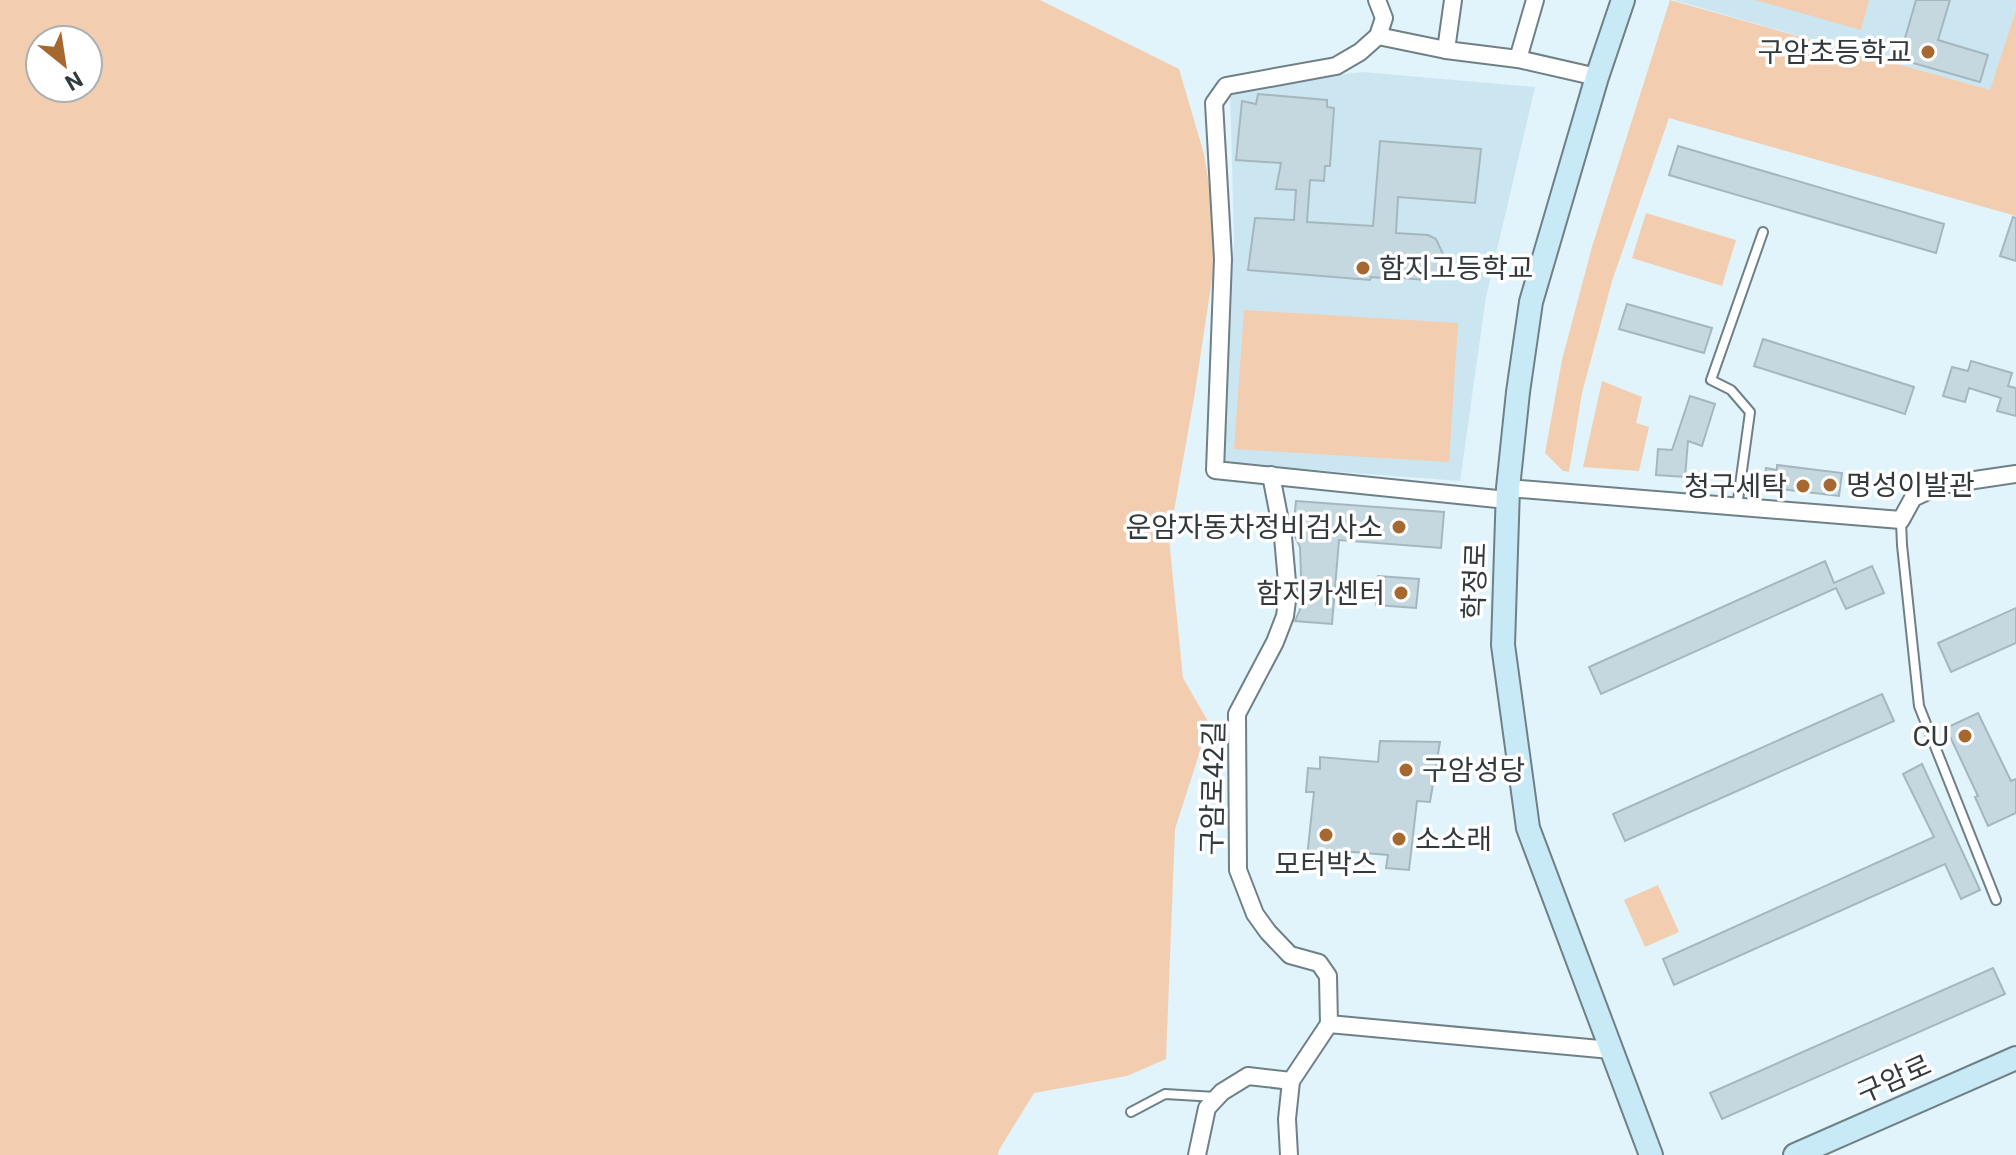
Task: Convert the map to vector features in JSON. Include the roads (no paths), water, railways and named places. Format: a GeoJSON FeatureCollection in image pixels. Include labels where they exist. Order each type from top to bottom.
{"type":"FeatureCollection","features":[{"type":"Feature","properties":{"kind":"main road","name":"학정로"},"geometry":{"type":"LineString","coordinates":[[1623,0],[1597,77],[1531,302],[1508,494],[1503,645],[1528,828],[1651,1155]]}},
{"type":"Feature","properties":{"kind":"main road","name":"구암로"},"geometry":{"type":"LineString","coordinates":[[1795,1155],[2016,1058]]}},
{"type":"Feature","properties":{"kind":"street"},"geometry":{"type":"LineString","coordinates":[[1377,0],[1384,18],[1378,36],[1360,52],[1336,66],[1226,86],[1214,103],[1223,259],[1215,470],[1508,494],[1901,520],[1913,498],[1941,485],[2016,474]]}},
{"type":"Feature","properties":{"kind":"street"},"geometry":{"type":"LineString","coordinates":[[1446,50],[1453,0]]}},
{"type":"Feature","properties":{"kind":"street"},"geometry":{"type":"LineString","coordinates":[[1518,59],[1535,0]]}},
{"type":"Feature","properties":{"kind":"street"},"geometry":{"type":"LineString","coordinates":[[1378,36],[1446,50],[1518,59],[1597,77]]}},
{"type":"Feature","properties":{"kind":"street","name":"구암로42길"},"geometry":{"type":"LineString","coordinates":[[1271,475],[1283,537],[1288,593],[1285,616],[1275,642],[1237,714],[1238,870],[1255,914],[1268,932],[1290,955],[1319,963],[1328,976],[1329,1024]]}},
{"type":"Feature","properties":{"kind":"street"},"geometry":{"type":"LineString","coordinates":[[1289,1155],[1287,1119],[1291,1081],[1329,1024],[1611,1050]]}},
{"type":"Feature","properties":{"kind":"street"},"geometry":{"type":"LineString","coordinates":[[1197,1155],[1207,1108],[1216,1097],[1248,1076],[1291,1081]]}},
{"type":"Feature","properties":{"kind":"lane"},"geometry":{"type":"LineString","coordinates":[[1737,507],[1750,412],[1731,390],[1711,380],[1763,232]]}},
{"type":"Feature","properties":{"kind":"lane"},"geometry":{"type":"LineString","coordinates":[[1901,520],[1919,706],[1996,900]]}},
{"type":"Feature","properties":{"kind":"lane"},"geometry":{"type":"LineString","coordinates":[[1131,1112],[1165,1094],[1216,1097]]}},
{"type":"Feature","properties":{"kind":"place","name":"구암초등학교"},"geometry":{"type":"Point","coordinates":[1928,52]}},
{"type":"Feature","properties":{"kind":"place","name":"함지고등학교"},"geometry":{"type":"Point","coordinates":[1363,268]}},
{"type":"Feature","properties":{"kind":"place","name":"명성이발관"},"geometry":{"type":"Point","coordinates":[1830,485]}},
{"type":"Feature","properties":{"kind":"place","name":"청구세탁"},"geometry":{"type":"Point","coordinates":[1803,486]}},
{"type":"Feature","properties":{"kind":"place","name":"운암자동차정비검사소"},"geometry":{"type":"Point","coordinates":[1399,527]}},
{"type":"Feature","properties":{"kind":"place","name":"함지카센터"},"geometry":{"type":"Point","coordinates":[1401,593]}},
{"type":"Feature","properties":{"kind":"place","name":"CU"},"geometry":{"type":"Point","coordinates":[1965,736]}},
{"type":"Feature","properties":{"kind":"place","name":"구암성당"},"geometry":{"type":"Point","coordinates":[1406,770]}},
{"type":"Feature","properties":{"kind":"place","name":"모터박스"},"geometry":{"type":"Point","coordinates":[1326,835]}},
{"type":"Feature","properties":{"kind":"place","name":"소소래"},"geometry":{"type":"Point","coordinates":[1399,839]}}]}
